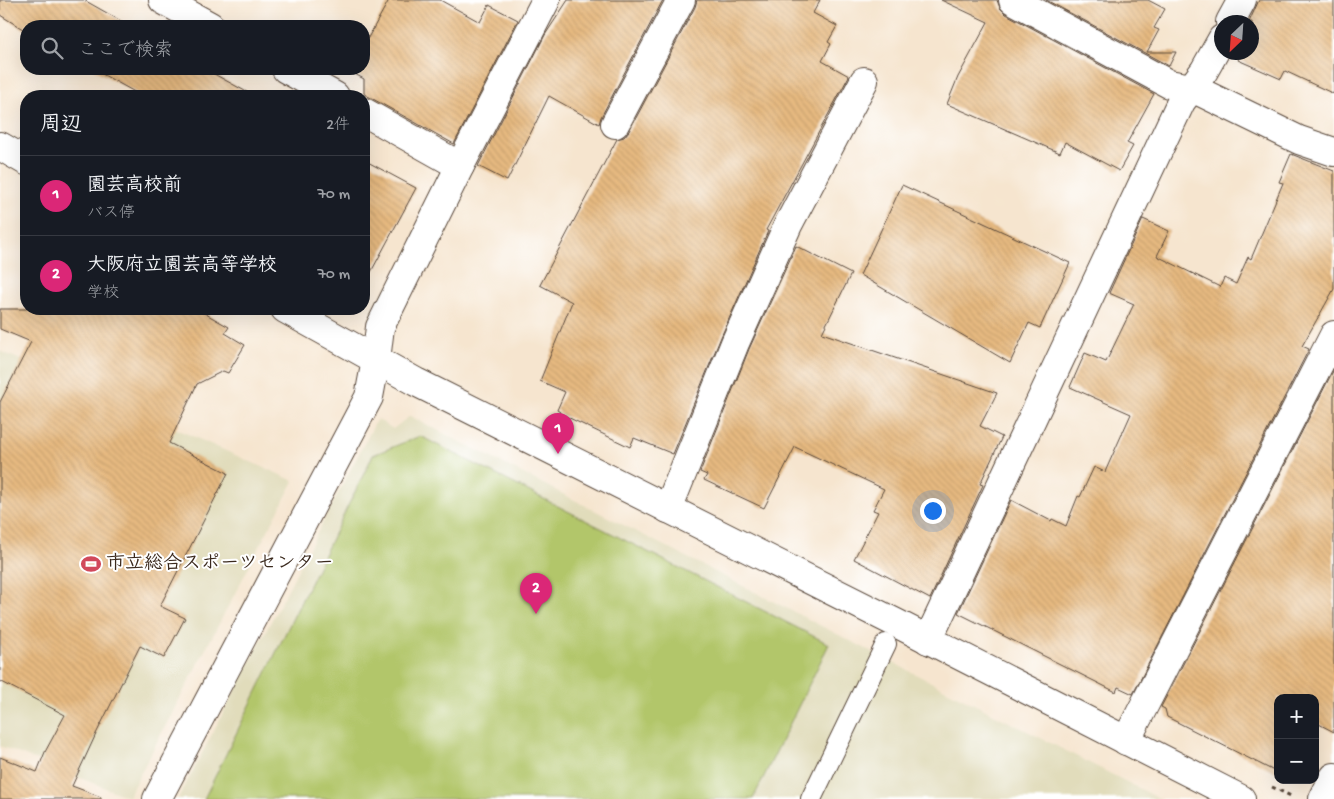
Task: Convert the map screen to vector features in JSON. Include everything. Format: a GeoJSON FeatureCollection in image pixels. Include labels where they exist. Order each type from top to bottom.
{"type":"FeatureCollection","features":[{"type":"Feature","properties":{"kind":"street"},"geometry":{"type":"LineString","coordinates":[[163,0],[199,20]]}},
{"type":"Feature","properties":{"kind":"street"},"geometry":{"type":"LineString","coordinates":[[615,124],[681,0]]}},
{"type":"Feature","properties":{"kind":"street"},"geometry":{"type":"LineString","coordinates":[[1013,0],[1169,84],[1192,88],[1299,140],[1334,152]]}},
{"type":"Feature","properties":{"kind":"street"},"geometry":{"type":"LineString","coordinates":[[1234,15],[1242,0]]}},
{"type":"Feature","properties":{"kind":"street"},"geometry":{"type":"LineString","coordinates":[[157,799],[369,397],[380,327],[544,1]]}},
{"type":"Feature","properties":{"kind":"street"},"geometry":{"type":"LineString","coordinates":[[928,640],[1181,102],[1204,71],[1214,53]]}},
{"type":"Feature","properties":{"kind":"street"},"geometry":{"type":"LineString","coordinates":[[297,75],[324,90]]}},
{"type":"Feature","properties":{"kind":"street"},"geometry":{"type":"LineString","coordinates":[[668,509],[735,343],[788,225],[864,81]]}},
{"type":"Feature","properties":{"kind":"street"},"geometry":{"type":"LineString","coordinates":[[370,115],[460,166]]}},
{"type":"Feature","properties":{"kind":"street"},"geometry":{"type":"LineString","coordinates":[[0,146],[20,158]]}},
{"type":"Feature","properties":{"kind":"street"},"geometry":{"type":"LineString","coordinates":[[296,315],[416,382],[1241,799]]}},
{"type":"Feature","properties":{"kind":"street"},"geometry":{"type":"LineString","coordinates":[[1126,741],[1334,335]]}},
{"type":"Feature","properties":{"kind":"street"},"geometry":{"type":"LineString","coordinates":[[1323,799],[1334,777]]}},
{"type":"Feature","properties":{"kind":"lane"},"geometry":{"type":"LineString","coordinates":[[811,799],[886,644]]}},
{"type":"Feature","properties":{"kind":"shaded area"},"geometry":{"type":"Polygon","coordinates":[[[0,351],[294,481],[128,797],[0,746],[0,351]]]}},
{"type":"Feature","properties":{"kind":"shaded area"},"geometry":{"type":"Polygon","coordinates":[[[410,416],[1160,799],[178,799],[377,419],[393,429],[410,416]]]}},
{"type":"Feature","properties":{"kind":"green space"},"geometry":{"type":"Polygon","coordinates":[[[420,436],[829,644],[753,799],[204,799],[373,455],[420,436]]]}},
{"type":"Feature","properties":{"kind":"building"},"geometry":{"type":"Polygon","coordinates":[[[0,0],[84,0],[119,20],[20,20],[20,27],[0,15],[0,0]]]}},
{"type":"Feature","properties":{"kind":"building"},"geometry":{"type":"Polygon","coordinates":[[[389,0],[440,0],[480,22],[489,5],[518,20],[454,144],[370,97],[370,90],[364,90],[364,79],[356,75],[370,75],[370,34],[389,0]]]}},
{"type":"Feature","properties":{"kind":"building"},"geometry":{"type":"Polygon","coordinates":[[[568,0],[663,0],[599,124],[549,96],[507,181],[478,166],[545,35],[568,0]]]}},
{"type":"Feature","properties":{"kind":"building"},"geometry":{"type":"Polygon","coordinates":[[[697,0],[820,0],[813,13],[837,26],[828,42],[831,44],[822,61],[849,76],[766,230],[768,231],[721,337],[673,454],[634,438],[630,447],[559,413],[557,410],[565,392],[540,381],[572,302],[540,285],[617,139],[624,137],[629,131],[697,0]]]}},
{"type":"Feature","properties":{"kind":"building"},"geometry":{"type":"Polygon","coordinates":[[[941,0],[997,0],[1000,8],[1006,14],[1154,94],[1127,143],[1133,146],[1119,171],[1065,142],[1060,153],[947,104],[958,77],[988,22],[941,0]]]}},
{"type":"Feature","properties":{"kind":"building"},"geometry":{"type":"Polygon","coordinates":[[[1046,0],[1148,0],[1165,9],[1154,28],[1159,30],[1147,52],[1176,52],[1169,66],[1046,0]]]}},
{"type":"Feature","properties":{"kind":"building"},"geometry":{"type":"Polygon","coordinates":[[[1259,0],[1334,0],[1334,94],[1285,71],[1281,79],[1238,60],[1259,60],[1259,15],[1252,15],[1259,0]]]}},
{"type":"Feature","properties":{"kind":"building"},"geometry":{"type":"Polygon","coordinates":[[[104,75],[216,75],[243,90],[131,90],[104,75]]]}},
{"type":"Feature","properties":{"kind":"building"},"geometry":{"type":"Polygon","coordinates":[[[1291,154],[1334,171],[1334,289],[1302,346],[1309,349],[1133,694],[1118,687],[1116,692],[958,613],[1011,500],[1051,521],[1052,519],[1066,526],[1078,496],[1080,497],[1094,467],[1105,472],[1131,414],[1070,387],[1085,353],[1106,362],[1134,304],[1109,293],[1143,219],[1169,231],[1157,256],[1220,287],[1224,278],[1236,284],[1248,257],[1251,259],[1283,183],[1279,182],[1291,154]]]}},
{"type":"Feature","properties":{"kind":"building"},"geometry":{"type":"Polygon","coordinates":[[[370,163],[416,188],[370,274],[370,163]]]}},
{"type":"Feature","properties":{"kind":"building"},"geometry":{"type":"Polygon","coordinates":[[[902,185],[1070,263],[1040,328],[1029,323],[1010,363],[860,275],[902,185]]]}},
{"type":"Feature","properties":{"kind":"building"},"geometry":{"type":"Polygon","coordinates":[[[796,246],[851,274],[822,333],[997,393],[980,426],[1002,437],[980,484],[983,485],[930,599],[854,559],[878,512],[873,510],[884,489],[795,447],[764,508],[704,480],[707,475],[700,472],[749,349],[796,246]]]}},
{"type":"Feature","properties":{"kind":"building"},"geometry":{"type":"Polygon","coordinates":[[[0,309],[20,309],[20,315],[208,315],[229,327],[225,333],[245,345],[228,373],[223,371],[197,384],[169,443],[228,473],[160,606],[185,618],[164,658],[140,646],[72,786],[101,797],[101,799],[0,799],[0,757],[37,772],[45,752],[65,715],[0,681],[0,402],[31,342],[0,329],[0,309]]]}},
{"type":"Feature","properties":{"kind":"building"},"geometry":{"type":"Polygon","coordinates":[[[1334,369],[1334,732],[1319,724],[1319,694],[1274,694],[1274,771],[1167,717],[1165,709],[1161,707],[1334,369]]]}},
{"type":"Feature","properties":{"kind":"place","name":"園芸高校前"},"geometry":{"type":"Point","coordinates":[558,454]}},
{"type":"Feature","properties":{"kind":"place","name":"市立総合スポーツセンター"},"geometry":{"type":"Point","coordinates":[91,564]}},
{"type":"Feature","properties":{"kind":"place","name":"大阪府立園芸高等学校"},"geometry":{"type":"Point","coordinates":[536,614]}}]}
